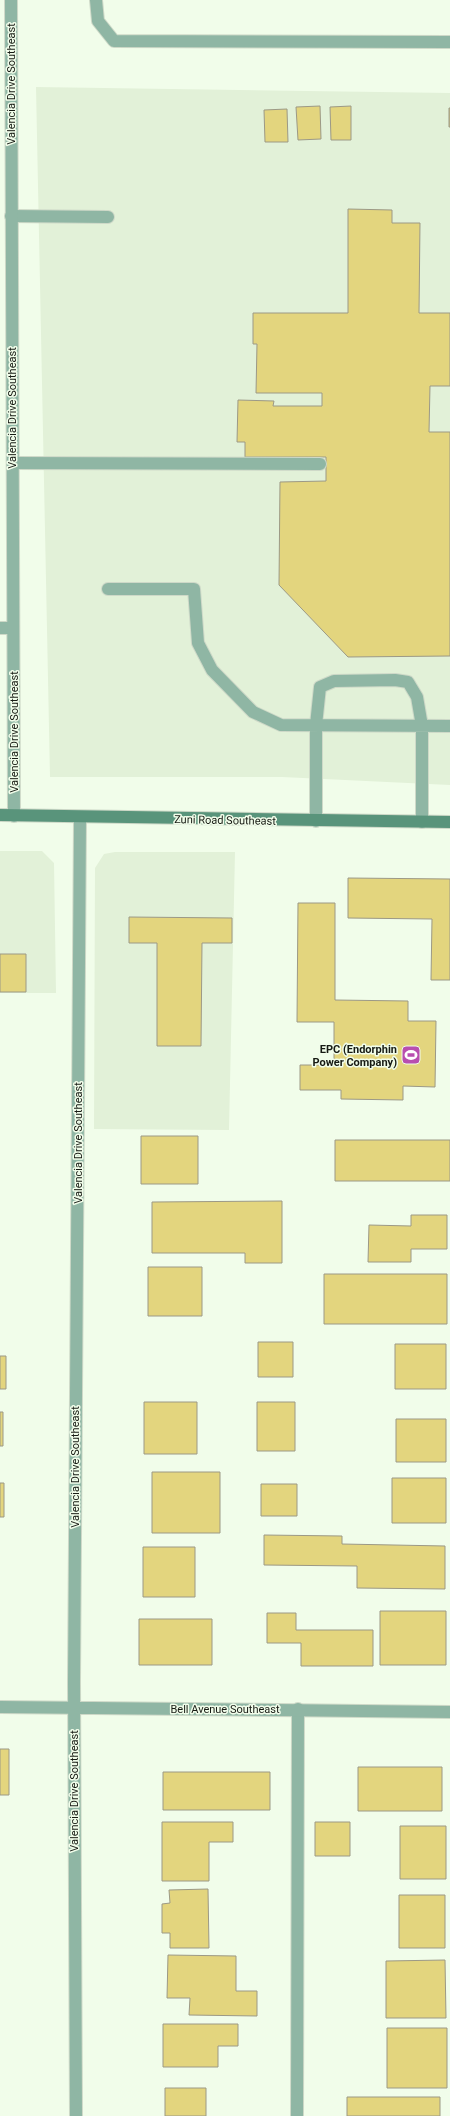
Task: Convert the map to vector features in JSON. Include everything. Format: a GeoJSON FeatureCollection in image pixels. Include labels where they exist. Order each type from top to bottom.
{"type":"FeatureCollection","features":[{"type":"Feature","properties":{"kind":"street","name":"Valencia Drive Southeast"},"geometry":{"type":"LineString","coordinates":[[11,0],[14,816]]}},
{"type":"Feature","properties":{"kind":"street"},"geometry":{"type":"LineString","coordinates":[[96,0],[98,21],[114,41],[450,42]]}},
{"type":"Feature","properties":{"kind":"street"},"geometry":{"type":"LineString","coordinates":[[11,216],[108,216]]}},
{"type":"Feature","properties":{"kind":"street"},"geometry":{"type":"LineString","coordinates":[[12,463],[320,464]]}},
{"type":"Feature","properties":{"kind":"street"},"geometry":{"type":"LineString","coordinates":[[108,589],[194,589],[198,643],[212,670],[253,712],[281,725],[450,726]]}},
{"type":"Feature","properties":{"kind":"street"},"geometry":{"type":"LineString","coordinates":[[0,628],[13,628]]}},
{"type":"Feature","properties":{"kind":"street"},"geometry":{"type":"LineString","coordinates":[[316,821],[316,725],[320,687],[334,681],[395,680],[408,682],[417,697],[422,726],[422,822]]}},
{"type":"Feature","properties":{"kind":"street","name":"Zuni Road Southeast"},"geometry":{"type":"LineString","coordinates":[[0,815],[80,818],[450,822]]}},
{"type":"Feature","properties":{"kind":"street","name":"Valencia Drive Southeast"},"geometry":{"type":"LineString","coordinates":[[76,2116],[74,1708],[80,818]]}},
{"type":"Feature","properties":{"kind":"street","name":"Bell Avenue Southeast"},"geometry":{"type":"LineString","coordinates":[[0,1707],[450,1712]]}},
{"type":"Feature","properties":{"kind":"street"},"geometry":{"type":"LineString","coordinates":[[297,2116],[298,1710]]}},
{"type":"Feature","properties":{"kind":"shaded area"},"geometry":{"type":"Polygon","coordinates":[[[36,87],[450,93],[450,785],[282,777],[50,777],[36,87]]]}},
{"type":"Feature","properties":{"kind":"shaded area"},"geometry":{"type":"Polygon","coordinates":[[[0,851],[42,851],[54,863],[56,993],[0,993],[0,851]]]}},
{"type":"Feature","properties":{"kind":"shaded area"},"geometry":{"type":"Polygon","coordinates":[[[115,852],[235,852],[229,1130],[94,1129],[95,868],[104,854],[115,852]]]}},
{"type":"Feature","properties":{"kind":"building"},"geometry":{"type":"Polygon","coordinates":[[[320,106],[321,139],[298,140],[296,107],[320,106]]]}},
{"type":"Feature","properties":{"kind":"building"},"geometry":{"type":"Polygon","coordinates":[[[351,106],[351,140],[331,140],[330,107],[351,106]]]}},
{"type":"Feature","properties":{"kind":"building"},"geometry":{"type":"Polygon","coordinates":[[[450,108],[450,127],[449,127],[450,108]]]}},
{"type":"Feature","properties":{"kind":"building"},"geometry":{"type":"Polygon","coordinates":[[[287,109],[288,142],[265,142],[264,110],[287,109]]]}},
{"type":"Feature","properties":{"kind":"building"},"geometry":{"type":"Polygon","coordinates":[[[348,209],[392,210],[392,223],[420,223],[419,313],[450,313],[450,386],[430,386],[429,432],[450,432],[450,656],[348,657],[279,585],[280,482],[326,481],[326,457],[245,457],[245,442],[237,442],[238,400],[274,401],[273,406],[322,406],[322,393],[256,393],[257,344],[253,344],[253,313],[348,313],[348,209]]]}},
{"type":"Feature","properties":{"kind":"building"},"geometry":{"type":"Polygon","coordinates":[[[348,878],[450,879],[450,980],[431,980],[432,919],[348,918],[348,878]]]}},
{"type":"Feature","properties":{"kind":"building"},"geometry":{"type":"Polygon","coordinates":[[[298,903],[335,903],[335,1000],[408,1001],[408,1021],[436,1021],[435,1087],[403,1086],[403,1100],[341,1099],[341,1090],[300,1090],[300,1065],[334,1065],[334,1022],[297,1022],[298,903]]]}},
{"type":"Feature","properties":{"kind":"building"},"geometry":{"type":"Polygon","coordinates":[[[129,917],[232,918],[232,943],[202,943],[201,1046],[157,1046],[157,943],[129,943],[129,917]]]}},
{"type":"Feature","properties":{"kind":"building"},"geometry":{"type":"Polygon","coordinates":[[[0,954],[26,954],[26,992],[0,992],[0,954]]]}},
{"type":"Feature","properties":{"kind":"building"},"geometry":{"type":"Polygon","coordinates":[[[141,1136],[198,1136],[198,1184],[141,1184],[141,1136]]]}},
{"type":"Feature","properties":{"kind":"building"},"geometry":{"type":"Polygon","coordinates":[[[335,1140],[450,1140],[450,1181],[335,1181],[335,1140]]]}},
{"type":"Feature","properties":{"kind":"building"},"geometry":{"type":"Polygon","coordinates":[[[282,1201],[282,1263],[245,1263],[245,1253],[152,1253],[152,1202],[282,1201]]]}},
{"type":"Feature","properties":{"kind":"building"},"geometry":{"type":"Polygon","coordinates":[[[411,1215],[447,1215],[447,1249],[411,1249],[411,1262],[368,1262],[369,1225],[411,1226],[411,1215]]]}},
{"type":"Feature","properties":{"kind":"building"},"geometry":{"type":"Polygon","coordinates":[[[148,1267],[202,1267],[202,1316],[148,1316],[148,1267]]]}},
{"type":"Feature","properties":{"kind":"building"},"geometry":{"type":"Polygon","coordinates":[[[324,1274],[447,1274],[447,1324],[324,1324],[324,1274]]]}},
{"type":"Feature","properties":{"kind":"building"},"geometry":{"type":"Polygon","coordinates":[[[258,1342],[293,1342],[293,1377],[258,1377],[258,1342]]]}},
{"type":"Feature","properties":{"kind":"building"},"geometry":{"type":"Polygon","coordinates":[[[395,1344],[446,1344],[446,1389],[395,1389],[395,1344]]]}},
{"type":"Feature","properties":{"kind":"building"},"geometry":{"type":"Polygon","coordinates":[[[0,1356],[6,1356],[6,1389],[0,1389],[0,1356]]]}},
{"type":"Feature","properties":{"kind":"building"},"geometry":{"type":"Polygon","coordinates":[[[144,1402],[197,1402],[197,1454],[144,1454],[144,1402]]]}},
{"type":"Feature","properties":{"kind":"building"},"geometry":{"type":"Polygon","coordinates":[[[257,1402],[295,1402],[295,1451],[257,1451],[257,1402]]]}},
{"type":"Feature","properties":{"kind":"building"},"geometry":{"type":"Polygon","coordinates":[[[0,1412],[3,1412],[3,1446],[0,1446],[0,1412]]]}},
{"type":"Feature","properties":{"kind":"building"},"geometry":{"type":"Polygon","coordinates":[[[396,1419],[446,1419],[446,1462],[396,1462],[396,1419]]]}},
{"type":"Feature","properties":{"kind":"building"},"geometry":{"type":"Polygon","coordinates":[[[152,1472],[220,1472],[220,1533],[152,1533],[152,1472]]]}},
{"type":"Feature","properties":{"kind":"building"},"geometry":{"type":"Polygon","coordinates":[[[392,1478],[446,1478],[446,1523],[392,1523],[392,1478]]]}},
{"type":"Feature","properties":{"kind":"building"},"geometry":{"type":"Polygon","coordinates":[[[0,1483],[4,1483],[4,1517],[0,1517],[0,1483]]]}},
{"type":"Feature","properties":{"kind":"building"},"geometry":{"type":"Polygon","coordinates":[[[261,1484],[297,1484],[297,1516],[261,1516],[261,1484]]]}},
{"type":"Feature","properties":{"kind":"building"},"geometry":{"type":"Polygon","coordinates":[[[264,1535],[342,1536],[342,1544],[445,1546],[445,1589],[357,1588],[357,1566],[264,1565],[264,1535]]]}},
{"type":"Feature","properties":{"kind":"building"},"geometry":{"type":"Polygon","coordinates":[[[143,1547],[195,1547],[195,1597],[143,1597],[143,1547]]]}},
{"type":"Feature","properties":{"kind":"building"},"geometry":{"type":"Polygon","coordinates":[[[380,1611],[446,1611],[446,1665],[380,1665],[380,1611]]]}},
{"type":"Feature","properties":{"kind":"building"},"geometry":{"type":"Polygon","coordinates":[[[267,1613],[296,1613],[296,1630],[373,1630],[373,1666],[301,1666],[301,1643],[267,1643],[267,1613]]]}},
{"type":"Feature","properties":{"kind":"building"},"geometry":{"type":"Polygon","coordinates":[[[139,1619],[212,1619],[212,1665],[139,1665],[139,1619]]]}},
{"type":"Feature","properties":{"kind":"building"},"geometry":{"type":"Polygon","coordinates":[[[0,1749],[9,1749],[9,1795],[0,1795],[0,1749]]]}},
{"type":"Feature","properties":{"kind":"building"},"geometry":{"type":"Polygon","coordinates":[[[358,1767],[442,1767],[442,1811],[358,1811],[358,1767]]]}},
{"type":"Feature","properties":{"kind":"building"},"geometry":{"type":"Polygon","coordinates":[[[163,1772],[270,1772],[270,1810],[163,1810],[163,1772]]]}},
{"type":"Feature","properties":{"kind":"building"},"geometry":{"type":"Polygon","coordinates":[[[162,1822],[233,1822],[233,1842],[209,1842],[209,1881],[162,1881],[162,1822]]]}},
{"type":"Feature","properties":{"kind":"building"},"geometry":{"type":"Polygon","coordinates":[[[315,1822],[350,1822],[350,1856],[315,1856],[315,1822]]]}},
{"type":"Feature","properties":{"kind":"building"},"geometry":{"type":"Polygon","coordinates":[[[400,1826],[446,1826],[446,1879],[400,1879],[400,1826]]]}},
{"type":"Feature","properties":{"kind":"building"},"geometry":{"type":"Polygon","coordinates":[[[208,1889],[209,1948],[170,1948],[170,1933],[162,1933],[162,1904],[170,1903],[169,1890],[208,1889]]]}},
{"type":"Feature","properties":{"kind":"building"},"geometry":{"type":"Polygon","coordinates":[[[399,1895],[445,1895],[445,1948],[399,1948],[399,1895]]]}},
{"type":"Feature","properties":{"kind":"building"},"geometry":{"type":"Polygon","coordinates":[[[168,1955],[236,1956],[236,1991],[257,1991],[257,2016],[189,2015],[190,1998],[167,1998],[168,1955]]]}},
{"type":"Feature","properties":{"kind":"building"},"geometry":{"type":"Polygon","coordinates":[[[445,1960],[446,2018],[386,2018],[386,1961],[445,1960]]]}},
{"type":"Feature","properties":{"kind":"building"},"geometry":{"type":"Polygon","coordinates":[[[163,2024],[238,2024],[238,2046],[218,2046],[218,2067],[163,2067],[163,2024]]]}},
{"type":"Feature","properties":{"kind":"building"},"geometry":{"type":"Polygon","coordinates":[[[387,2028],[447,2028],[447,2088],[387,2088],[387,2028]]]}},
{"type":"Feature","properties":{"kind":"building"},"geometry":{"type":"Polygon","coordinates":[[[165,2088],[206,2088],[206,2116],[165,2116],[165,2088]]]}},
{"type":"Feature","properties":{"kind":"building"},"geometry":{"type":"Polygon","coordinates":[[[347,2097],[440,2097],[440,2116],[347,2116],[347,2097]]]}},
{"type":"Feature","properties":{"kind":"place","name":"EPC (Endorphin Power Company)"},"geometry":{"type":"Point","coordinates":[411,1055]}}]}
